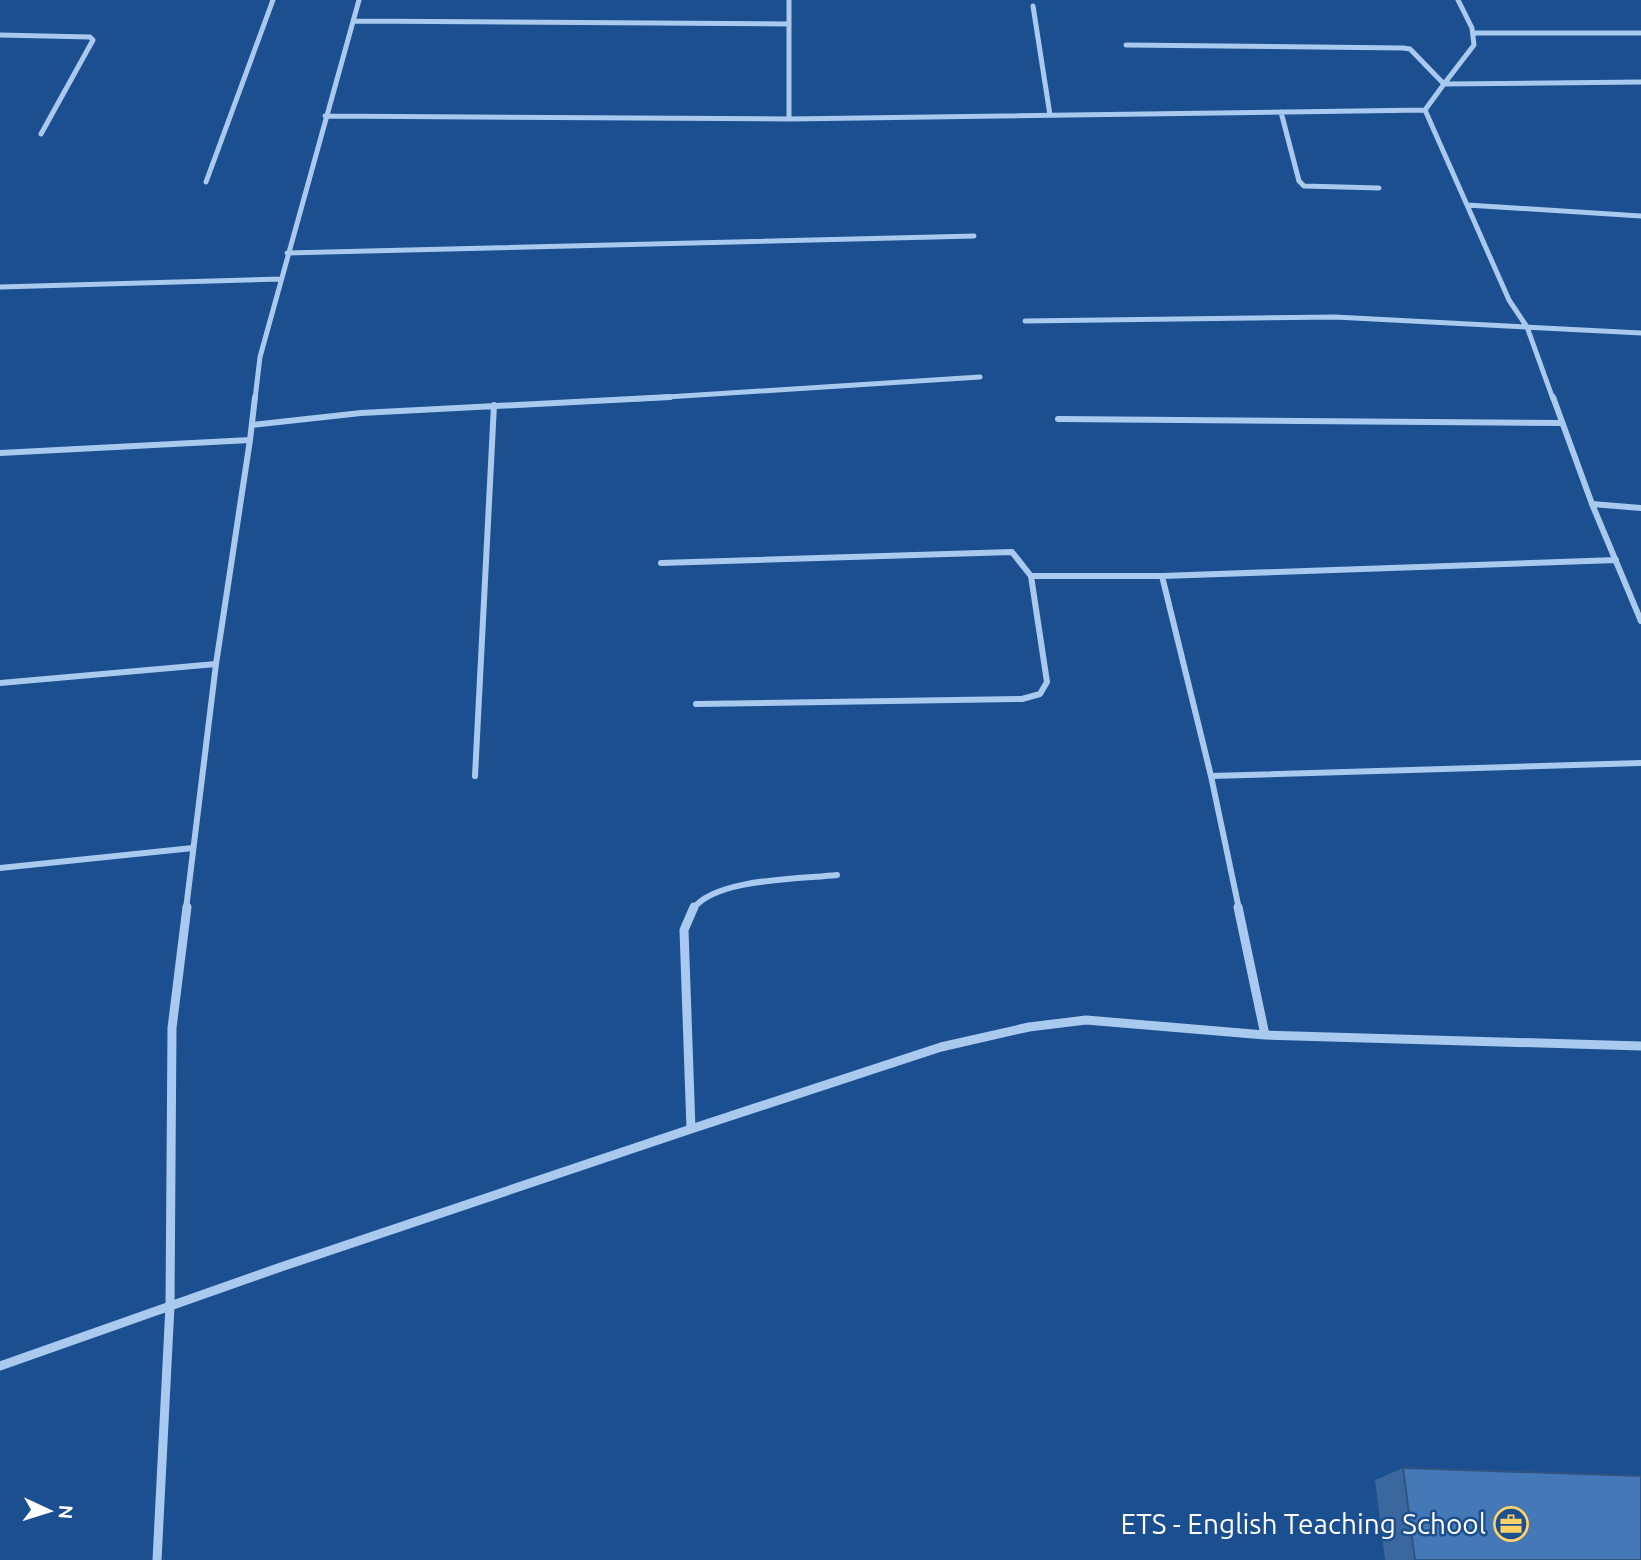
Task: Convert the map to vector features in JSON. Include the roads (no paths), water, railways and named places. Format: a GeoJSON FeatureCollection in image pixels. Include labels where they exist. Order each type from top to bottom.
{"type":"FeatureCollection","features":[{"type":"Feature","properties":{"kind":"street"},"geometry":{"type":"LineString","coordinates":[[206,182],[273,0]]}},
{"type":"Feature","properties":{"kind":"street"},"geometry":{"type":"LineString","coordinates":[[157,1560],[170,1306],[172,1028],[216,664],[260,357],[359,0]]}},
{"type":"Feature","properties":{"kind":"street"},"geometry":{"type":"LineString","coordinates":[[789,0],[789,119]]}},
{"type":"Feature","properties":{"kind":"street"},"geometry":{"type":"LineString","coordinates":[[1425,110],[1476,43],[1476,33],[1458,0]]}},
{"type":"Feature","properties":{"kind":"street"},"geometry":{"type":"LineString","coordinates":[[1032,6],[1050,115]]}},
{"type":"Feature","properties":{"kind":"street"},"geometry":{"type":"LineString","coordinates":[[353,21],[789,24]]}},
{"type":"Feature","properties":{"kind":"street"},"geometry":{"type":"LineString","coordinates":[[1476,33],[1641,33]]}},
{"type":"Feature","properties":{"kind":"street"},"geometry":{"type":"LineString","coordinates":[[0,36],[90,37],[93,40],[41,134]]}},
{"type":"Feature","properties":{"kind":"street"},"geometry":{"type":"LineString","coordinates":[[1126,45],[1403,48],[1410,49],[1444,84],[1641,82]]}},
{"type":"Feature","properties":{"kind":"street"},"geometry":{"type":"LineString","coordinates":[[325,116],[789,119],[1425,110]]}},
{"type":"Feature","properties":{"kind":"street"},"geometry":{"type":"LineString","coordinates":[[1425,110],[1509,300],[1527,327],[1592,505],[1641,621]]}},
{"type":"Feature","properties":{"kind":"street"},"geometry":{"type":"LineString","coordinates":[[1281,112],[1299,181],[1304,186],[1379,188]]}},
{"type":"Feature","properties":{"kind":"street"},"geometry":{"type":"LineString","coordinates":[[1467,205],[1641,216]]}},
{"type":"Feature","properties":{"kind":"street"},"geometry":{"type":"LineString","coordinates":[[287,253],[974,236]]}},
{"type":"Feature","properties":{"kind":"street"},"geometry":{"type":"LineString","coordinates":[[0,287],[280,279]]}},
{"type":"Feature","properties":{"kind":"street"},"geometry":{"type":"LineString","coordinates":[[1025,321],[1335,317],[1641,333]]}},
{"type":"Feature","properties":{"kind":"street"},"geometry":{"type":"LineString","coordinates":[[252,425],[361,413],[794,391],[980,377]]}},
{"type":"Feature","properties":{"kind":"street"},"geometry":{"type":"LineString","coordinates":[[475,776],[494,405]]}},
{"type":"Feature","properties":{"kind":"street"},"geometry":{"type":"LineString","coordinates":[[1058,419],[1562,422]]}},
{"type":"Feature","properties":{"kind":"street"},"geometry":{"type":"LineString","coordinates":[[0,453],[250,440]]}},
{"type":"Feature","properties":{"kind":"street"},"geometry":{"type":"LineString","coordinates":[[1592,505],[1641,508]]}},
{"type":"Feature","properties":{"kind":"street"},"geometry":{"type":"LineString","coordinates":[[661,564],[1012,552],[1031,576],[1047,682],[1040,694],[1022,699],[696,704]]}},
{"type":"Feature","properties":{"kind":"street"},"geometry":{"type":"LineString","coordinates":[[1031,576],[1162,576],[1616,560]]}},
{"type":"Feature","properties":{"kind":"street"},"geometry":{"type":"LineString","coordinates":[[1162,576],[1211,776],[1265,1035]]}},
{"type":"Feature","properties":{"kind":"street"},"geometry":{"type":"LineString","coordinates":[[0,682],[216,664]]}},
{"type":"Feature","properties":{"kind":"street"},"geometry":{"type":"LineString","coordinates":[[1211,776],[1641,763]]}},
{"type":"Feature","properties":{"kind":"street"},"geometry":{"type":"LineString","coordinates":[[0,869],[193,848]]}},
{"type":"Feature","properties":{"kind":"street"},"geometry":{"type":"LineString","coordinates":[[691,1129],[684,930],[691,910],[705,897],[726,890],[837,875]]}},
{"type":"Feature","properties":{"kind":"street"},"geometry":{"type":"LineString","coordinates":[[0,1366],[691,1129],[941,1047],[1028,1027],[1086,1020],[1265,1035],[1641,1046]]}},
{"type":"Feature","properties":{"kind":"place","name":"ETS - English Teaching School"},"geometry":{"type":"Point","coordinates":[1511,1524]}}]}
